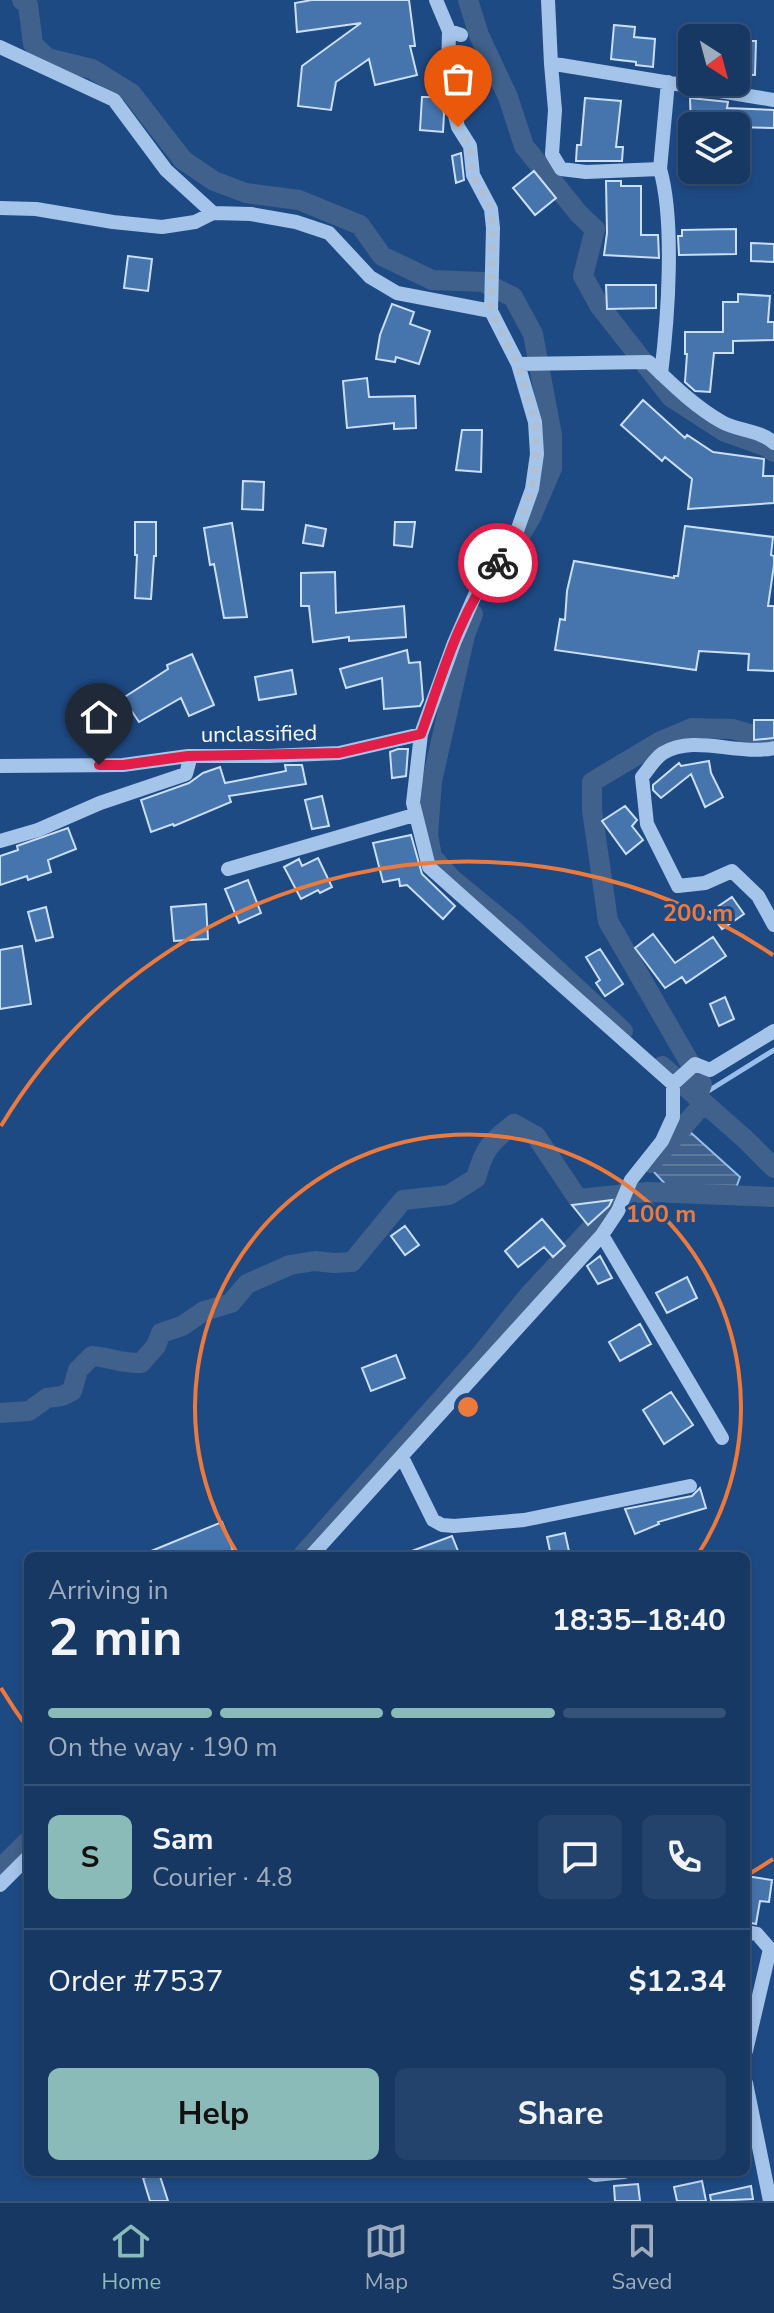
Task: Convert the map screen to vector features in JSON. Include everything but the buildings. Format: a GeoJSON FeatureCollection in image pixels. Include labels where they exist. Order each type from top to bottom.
{"type":"FeatureCollection","features":[{"type":"Feature","properties":{"kind":"street"},"geometry":{"type":"LineString","coordinates":[[436,0],[455,33],[448,72],[453,108],[458,127],[470,146],[473,175],[491,209],[491,311],[522,363],[535,422],[537,454],[532,489],[517,531],[502,558],[478,588],[421,734],[414,778],[414,815],[429,867],[673,1084]]}},
{"type":"Feature","properties":{"kind":"street"},"geometry":{"type":"LineString","coordinates":[[548,0],[555,110],[552,154],[561,169],[586,172],[660,169]]}},
{"type":"Feature","properties":{"kind":"street"},"geometry":{"type":"LineString","coordinates":[[0,47],[114,100],[166,170],[213,213]]}},
{"type":"Feature","properties":{"kind":"street"},"geometry":{"type":"LineString","coordinates":[[551,64],[774,100]]}},
{"type":"Feature","properties":{"kind":"street"},"geometry":{"type":"LineString","coordinates":[[661,374],[668,256],[667,190],[660,169],[668,82]]}},
{"type":"Feature","properties":{"kind":"street"},"geometry":{"type":"LineString","coordinates":[[0,208],[36,209],[162,227],[195,222],[213,213],[266,216],[296,222],[329,233],[370,277],[397,293],[491,311]]}},
{"type":"Feature","properties":{"kind":"street"},"geometry":{"type":"LineString","coordinates":[[522,363],[622,365],[649,362],[694,405],[726,424],[768,438],[774,443]]}},
{"type":"Feature","properties":{"kind":"street","name":"unclassified"},"geometry":{"type":"LineString","coordinates":[[0,766],[123,765],[188,756],[339,753],[421,734]]}},
{"type":"Feature","properties":{"kind":"street"},"geometry":{"type":"LineString","coordinates":[[774,748],[760,751],[688,743],[661,754],[642,777],[647,824],[678,886],[705,883],[732,871],[758,896],[774,925]]}},
{"type":"Feature","properties":{"kind":"street"},"geometry":{"type":"LineString","coordinates":[[0,841],[38,830],[100,803],[186,774],[188,756]]}},
{"type":"Feature","properties":{"kind":"street"},"geometry":{"type":"LineString","coordinates":[[228,869],[414,815]]}},
{"type":"Feature","properties":{"kind":"street"},"geometry":{"type":"LineString","coordinates":[[315,1552],[602,1235],[624,1200],[631,1180],[662,1141],[673,1117],[673,1084],[695,1064],[710,1070],[774,1031]]}},
{"type":"Feature","properties":{"kind":"street"},"geometry":{"type":"LineString","coordinates":[[602,1235],[722,1438]]}},
{"type":"Feature","properties":{"kind":"street"},"geometry":{"type":"LineString","coordinates":[[402,1457],[433,1520],[442,1525],[524,1520],[690,1486]]}},
{"type":"Feature","properties":{"kind":"street"},"geometry":{"type":"LineString","coordinates":[[0,1885],[24,1863]]}},
{"type":"Feature","properties":{"kind":"street"},"geometry":{"type":"LineString","coordinates":[[750,1933],[757,1934],[770,1949],[750,2034]]}},
{"type":"Feature","properties":{"kind":"street"},"geometry":{"type":"LineString","coordinates":[[750,2125],[752,2146],[770,2201]]}},
{"type":"Feature","properties":{"kind":"water"},"geometry":{"type":"Polygon","coordinates":[[[689,1131],[740,1177],[736,1188],[668,1187],[653,1171],[689,1131]]]}},
{"type":"Feature","properties":{"kind":"waterway"},"geometry":{"type":"LineString","coordinates":[[22,0],[28,5],[33,44],[47,58],[92,69],[131,93],[183,160],[214,181],[246,193],[299,200],[360,225],[382,256],[432,280],[483,282],[513,297],[533,334],[552,435],[552,468],[531,517],[514,546]]}},
{"type":"Feature","properties":{"kind":"waterway"},"geometry":{"type":"LineString","coordinates":[[468,0],[479,35],[508,97],[524,146],[579,214],[595,229],[583,276],[599,305],[671,397],[725,432],[774,452]]}},
{"type":"Feature","properties":{"kind":"waterway"},"geometry":{"type":"LineString","coordinates":[[473,614],[465,635],[432,781],[428,835],[432,857],[452,879],[514,930],[623,1031]]}},
{"type":"Feature","properties":{"kind":"waterway"},"geometry":{"type":"LineString","coordinates":[[697,1098],[702,1084],[608,921],[592,810],[592,782],[659,742],[692,728],[732,729],[768,739],[774,737]]}},
{"type":"Feature","properties":{"kind":"waterway"},"geometry":{"type":"LineString","coordinates":[[697,1098],[774,1050]]}},
{"type":"Feature","properties":{"kind":"waterway"},"geometry":{"type":"LineString","coordinates":[[662,1066],[774,1168]]}},
{"type":"Feature","properties":{"kind":"waterway"},"geometry":{"type":"LineString","coordinates":[[651,1163],[704,1103]]}},
{"type":"Feature","properties":{"kind":"waterway"},"geometry":{"type":"LineString","coordinates":[[0,1413],[29,1411],[47,1398],[72,1391],[78,1370],[92,1356],[141,1363],[156,1346],[161,1333],[182,1326],[204,1311],[231,1303],[247,1284],[290,1265],[315,1261],[352,1262],[403,1200],[449,1195],[476,1178],[489,1147],[514,1124],[536,1136],[578,1199],[648,1192],[774,1197]]}},
{"type":"Feature","properties":{"kind":"waterway"},"geometry":{"type":"LineString","coordinates":[[306,1552],[478,1358],[529,1295],[624,1193]]}},
{"type":"Feature","properties":{"kind":"waterway"},"geometry":{"type":"LineString","coordinates":[[0,1869],[24,1845]]}},
{"type":"Feature","properties":{"kind":"way so far"},"geometry":{"type":"LineString","coordinates":[[458,127],[470,146],[473,175],[491,209],[491,311],[518,364],[535,422],[537,454],[532,489],[517,531],[498,563]]}},
{"type":"Feature","properties":{"kind":"route"},"geometry":{"type":"LineString","coordinates":[[99,765],[123,765],[188,756],[339,753],[421,734],[478,588],[498,563]]}}]}
